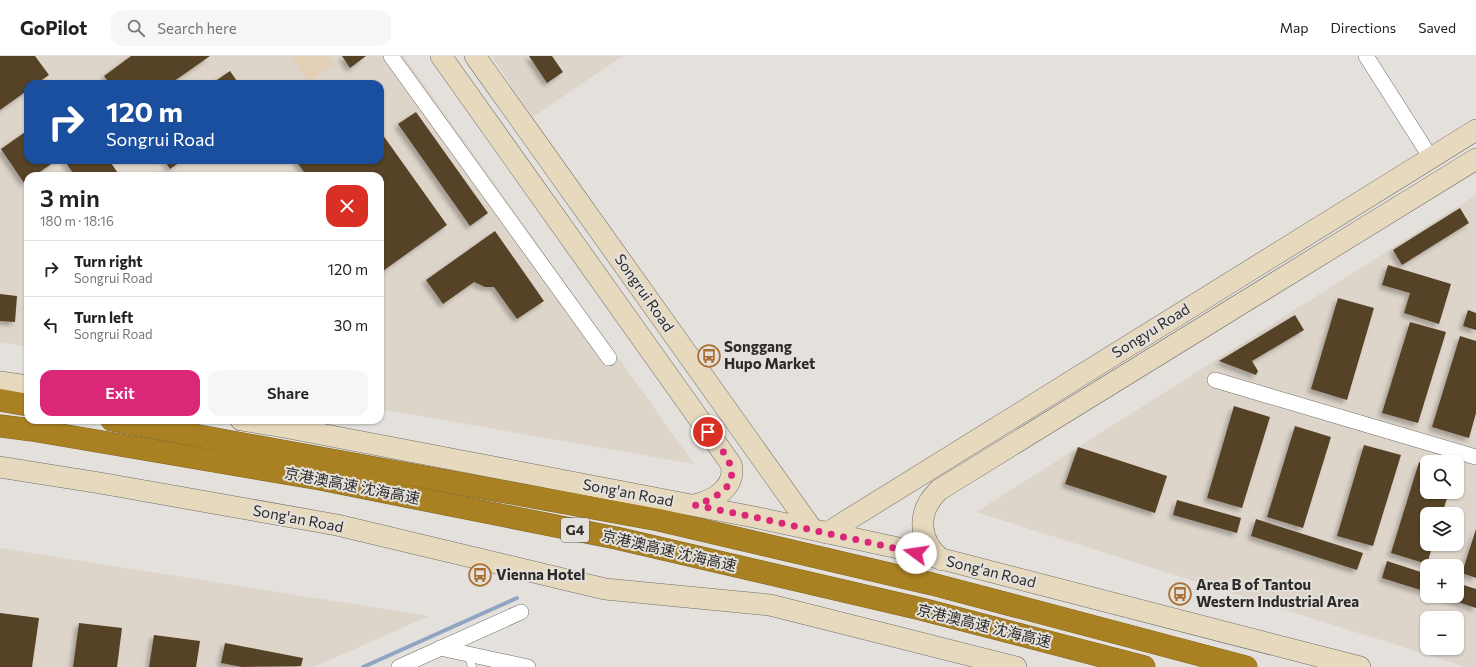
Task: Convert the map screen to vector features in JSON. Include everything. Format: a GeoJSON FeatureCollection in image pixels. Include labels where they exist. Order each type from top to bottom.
{"type":"FeatureCollection","features":[{"type":"Feature","properties":{"kind":"highway"},"geometry":{"type":"LineString","coordinates":[[0,400],[24,403]]}},
{"type":"Feature","properties":{"kind":"highway","name":"京港澳高速 沈海高速"},"geometry":{"type":"LineString","coordinates":[[134,424],[659,520],[932,584],[1246,667]]}},
{"type":"Feature","properties":{"kind":"highway","name":"京港澳高速 沈海高速"},"geometry":{"type":"LineString","coordinates":[[0,426],[40,431],[320,479],[616,538],[921,609],[1144,667]]}},
{"type":"Feature","properties":{"kind":"street"},"geometry":{"type":"LineString","coordinates":[[391,56],[609,358]]}},
{"type":"Feature","properties":{"kind":"street","name":"Songrui Road"},"geometry":{"type":"LineString","coordinates":[[441,56],[730,464],[732,476],[726,487],[708,501],[695,505]]}},
{"type":"Feature","properties":{"kind":"street","name":"Songrui Road"},"geometry":{"type":"LineString","coordinates":[[475,56],[820,531]]}},
{"type":"Feature","properties":{"kind":"street"},"geometry":{"type":"LineString","coordinates":[[1366,56],[1431,158]]}},
{"type":"Feature","properties":{"kind":"street","name":"Songyu Road"},"geometry":{"type":"LineString","coordinates":[[820,531],[1476,130]]}},
{"type":"Feature","properties":{"kind":"street","name":"Songyu Road"},"geometry":{"type":"LineString","coordinates":[[942,560],[930,546],[924,532],[923,519],[927,504],[931,497],[939,490],[1476,159]]}},
{"type":"Feature","properties":{"kind":"street"},"geometry":{"type":"LineString","coordinates":[[1215,380],[1476,457]]}},
{"type":"Feature","properties":{"kind":"street"},"geometry":{"type":"LineString","coordinates":[[0,382],[24,385]]}},
{"type":"Feature","properties":{"kind":"street","name":"Song'an Road"},"geometry":{"type":"LineString","coordinates":[[264,424],[695,505],[820,531],[942,560],[1351,666]]}},
{"type":"Feature","properties":{"kind":"street","name":"Song'an Road"},"geometry":{"type":"LineString","coordinates":[[0,467],[108,484],[337,525],[605,588],[770,604],[1016,667]]}},
{"type":"Feature","properties":{"kind":"street"},"geometry":{"type":"LineString","coordinates":[[399,667],[521,612]]}},
{"type":"Feature","properties":{"kind":"street"},"geometry":{"type":"LineString","coordinates":[[440,648],[470,661],[528,667]]}},
{"type":"Feature","properties":{"kind":"shaded area"},"geometry":{"type":"Polygon","coordinates":[[[0,56],[404,56],[694,464],[384,410],[384,172],[24,172],[24,346],[0,342],[0,56]]]}},
{"type":"Feature","properties":{"kind":"shaded area"},"geometry":{"type":"Polygon","coordinates":[[[291,56],[328,56],[334,64],[312,80],[308,80],[291,56]]]}},
{"type":"Feature","properties":{"kind":"shaded area"},"geometry":{"type":"Polygon","coordinates":[[[491,56],[623,56],[533,117],[491,56]]]}},
{"type":"Feature","properties":{"kind":"shaded area"},"geometry":{"type":"Polygon","coordinates":[[[1476,195],[1476,667],[1466,667],[1428,655],[1464,655],[1464,611],[1420,611],[1420,652],[976,512],[1476,195]]]}},
{"type":"Feature","properties":{"kind":"shaded area"},"geometry":{"type":"Polygon","coordinates":[[[0,548],[429,616],[314,667],[0,667],[0,548]]]}},
{"type":"Feature","properties":{"kind":"building"},"geometry":{"type":"Polygon","coordinates":[[[0,56],[35,56],[49,75],[42,80],[24,80],[24,93],[0,110],[0,56]]]}},
{"type":"Feature","properties":{"kind":"building"},"geometry":{"type":"Polygon","coordinates":[[[131,56],[210,56],[176,80],[107,80],[104,76],[131,56]]]}},
{"type":"Feature","properties":{"kind":"building"},"geometry":{"type":"Polygon","coordinates":[[[342,56],[366,56],[350,68],[342,56]]]}},
{"type":"Feature","properties":{"kind":"building"},"geometry":{"type":"Polygon","coordinates":[[[529,56],[552,56],[563,72],[547,83],[529,56]]]}},
{"type":"Feature","properties":{"kind":"building"},"geometry":{"type":"Polygon","coordinates":[[[230,71],[236,80],[217,80],[230,71]]]}},
{"type":"Feature","properties":{"kind":"building"},"geometry":{"type":"Polygon","coordinates":[[[416,112],[488,213],[470,226],[398,124],[416,112]]]}},
{"type":"Feature","properties":{"kind":"building"},"geometry":{"type":"Polygon","coordinates":[[[24,133],[24,164],[51,164],[40,172],[24,172],[24,183],[1,149],[24,133]]]}},
{"type":"Feature","properties":{"kind":"building"},"geometry":{"type":"Polygon","coordinates":[[[384,137],[447,225],[384,270],[384,172],[304,172],[298,164],[384,164],[384,137]]]}},
{"type":"Feature","properties":{"kind":"building"},"geometry":{"type":"Polygon","coordinates":[[[67,164],[112,164],[117,172],[72,172],[67,164]]]}},
{"type":"Feature","properties":{"kind":"building"},"geometry":{"type":"Polygon","coordinates":[[[167,164],[177,164],[170,169],[167,164]]]}},
{"type":"Feature","properties":{"kind":"building"},"geometry":{"type":"Polygon","coordinates":[[[1460,208],[1469,223],[1402,265],[1393,250],[1460,208]]]}},
{"type":"Feature","properties":{"kind":"building"},"geometry":{"type":"Polygon","coordinates":[[[495,231],[544,301],[517,319],[494,287],[485,287],[474,282],[443,304],[426,280],[495,231]]]}},
{"type":"Feature","properties":{"kind":"building"},"geometry":{"type":"Polygon","coordinates":[[[1388,265],[1451,284],[1439,324],[1404,313],[1410,293],[1382,285],[1388,265]]]}},
{"type":"Feature","properties":{"kind":"building"},"geometry":{"type":"Polygon","coordinates":[[[0,294],[17,296],[15,322],[0,321],[0,294]]]}},
{"type":"Feature","properties":{"kind":"building"},"geometry":{"type":"Polygon","coordinates":[[[1338,298],[1374,308],[1347,400],[1311,389],[1338,298]]]}},
{"type":"Feature","properties":{"kind":"building"},"geometry":{"type":"Polygon","coordinates":[[[1468,310],[1476,313],[1476,330],[1463,326],[1468,310]]]}},
{"type":"Feature","properties":{"kind":"building"},"geometry":{"type":"Polygon","coordinates":[[[1295,315],[1304,330],[1252,361],[1258,371],[1256,375],[1219,361],[1295,315]]]}},
{"type":"Feature","properties":{"kind":"building"},"geometry":{"type":"Polygon","coordinates":[[[1410,322],[1446,332],[1418,423],[1382,413],[1410,322]]]}},
{"type":"Feature","properties":{"kind":"building"},"geometry":{"type":"Polygon","coordinates":[[[1460,336],[1476,341],[1476,413],[1469,438],[1432,427],[1460,336]]]}},
{"type":"Feature","properties":{"kind":"building"},"geometry":{"type":"Polygon","coordinates":[[[1234,406],[1270,417],[1242,508],[1207,498],[1234,406]]]}},
{"type":"Feature","properties":{"kind":"building"},"geometry":{"type":"Polygon","coordinates":[[[1295,426],[1331,437],[1303,528],[1267,517],[1295,426]]]}},
{"type":"Feature","properties":{"kind":"building"},"geometry":{"type":"Polygon","coordinates":[[[1364,445],[1401,455],[1373,546],[1337,536],[1364,445]]]}},
{"type":"Feature","properties":{"kind":"building"},"geometry":{"type":"Polygon","coordinates":[[[1078,447],[1167,476],[1155,513],[1065,484],[1078,447]]]}},
{"type":"Feature","properties":{"kind":"building"},"geometry":{"type":"Polygon","coordinates":[[[1419,462],[1420,499],[1447,499],[1444,507],[1420,507],[1420,551],[1431,551],[1428,559],[1420,559],[1420,562],[1391,553],[1419,462]]]}},
{"type":"Feature","properties":{"kind":"building"},"geometry":{"type":"Polygon","coordinates":[[[1177,500],[1241,518],[1237,533],[1173,515],[1177,500]]]}},
{"type":"Feature","properties":{"kind":"building"},"geometry":{"type":"Polygon","coordinates":[[[1256,519],[1363,553],[1357,570],[1251,536],[1256,519]]]}},
{"type":"Feature","properties":{"kind":"building"},"geometry":{"type":"Polygon","coordinates":[[[1476,529],[1476,578],[1464,574],[1464,567],[1476,529]]]}},
{"type":"Feature","properties":{"kind":"building"},"geometry":{"type":"Polygon","coordinates":[[[1387,561],[1420,572],[1420,590],[1382,578],[1387,561]]]}},
{"type":"Feature","properties":{"kind":"building"},"geometry":{"type":"Polygon","coordinates":[[[1464,585],[1476,589],[1476,608],[1461,603],[1464,603],[1464,585]]]}},
{"type":"Feature","properties":{"kind":"building"},"geometry":{"type":"Polygon","coordinates":[[[0,613],[39,618],[32,667],[0,667],[0,613]]]}},
{"type":"Feature","properties":{"kind":"building"},"geometry":{"type":"Polygon","coordinates":[[[79,623],[122,628],[117,667],[73,667],[79,623]]]}},
{"type":"Feature","properties":{"kind":"building"},"geometry":{"type":"Polygon","coordinates":[[[154,635],[200,641],[196,667],[149,667],[154,635]]]}},
{"type":"Feature","properties":{"kind":"building"},"geometry":{"type":"Polygon","coordinates":[[[225,643],[303,658],[301,666],[242,667],[221,663],[225,643]]]}},
{"type":"Feature","properties":{"kind":"waterway"},"geometry":{"type":"LineString","coordinates":[[363,667],[517,598]]}},
{"type":"Feature","properties":{"kind":"place","name":"Songgang Hupo Market"},"geometry":{"type":"Point","coordinates":[709,356]}},
{"type":"Feature","properties":{"kind":"place","name":"Vienna Hotel"},"geometry":{"type":"Point","coordinates":[480,575]}},
{"type":"Feature","properties":{"kind":"place","name":"Area B of Tantou Western Industrial Area"},"geometry":{"type":"Point","coordinates":[1180,594]}},
{"type":"Feature","properties":{"kind":"route"},"geometry":{"type":"LineString","coordinates":[[708,432],[730,464],[732,476],[726,487],[714,498],[702,504],[695,505],[916,553]]}}]}
